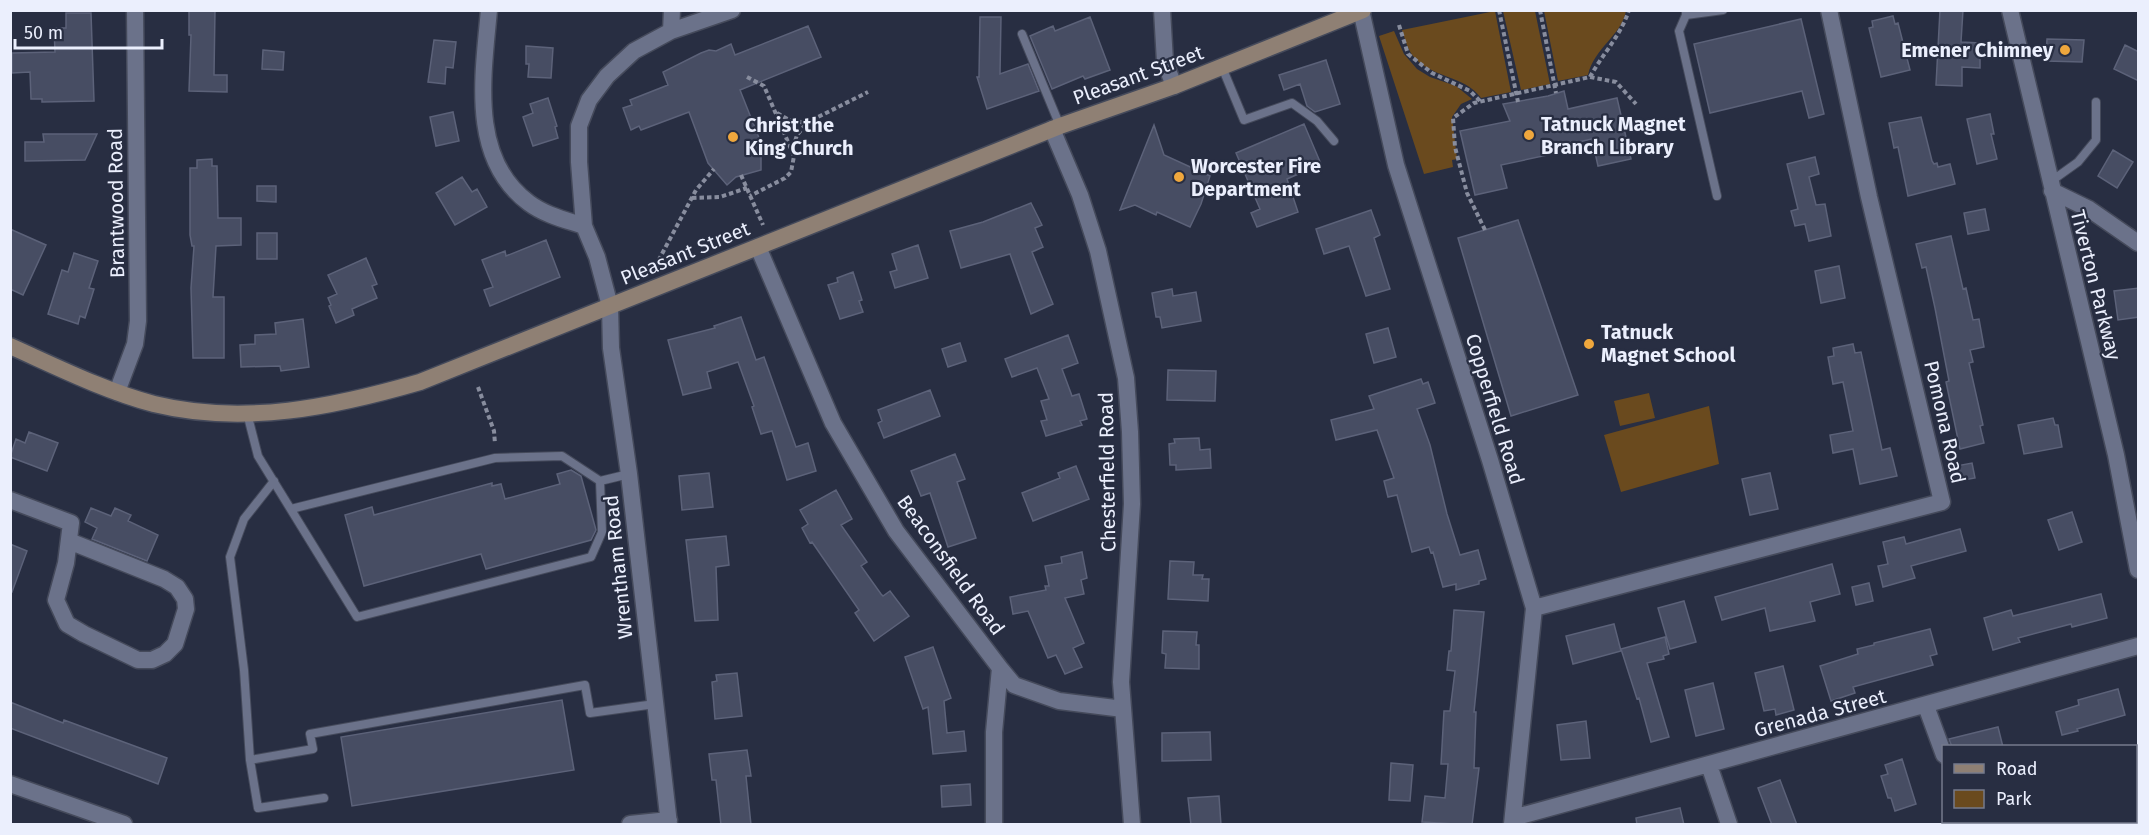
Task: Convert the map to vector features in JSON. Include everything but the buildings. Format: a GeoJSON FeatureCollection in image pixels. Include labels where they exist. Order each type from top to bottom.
{"type":"FeatureCollection","features":[{"type":"Feature","properties":{"kind":"main road","name":"Pleasant Street"},"geometry":{"type":"LineString","coordinates":[[10,346],[117,392],[154,404],[185,409],[247,413],[280,412],[325,406],[371,396],[420,382],[1056,127],[1174,86],[1362,11]]}},
{"type":"Feature","properties":{"kind":"street","name":"Brantwood Road"},"geometry":{"type":"LineString","coordinates":[[117,392],[135,344],[138,321],[135,10]]}},
{"type":"Feature","properties":{"kind":"street"},"geometry":{"type":"LineString","coordinates":[[489,10],[483,116],[496,166],[510,187],[530,204],[554,216],[584,226]]}},
{"type":"Feature","properties":{"kind":"street"},"geometry":{"type":"LineString","coordinates":[[671,31],[672,10]]}},
{"type":"Feature","properties":{"kind":"street","name":"Wrentham Road"},"geometry":{"type":"LineString","coordinates":[[669,823],[629,474],[611,348],[609,306],[597,257],[584,226],[579,126],[589,99],[607,76],[634,51],[671,31],[732,10]]}},
{"type":"Feature","properties":{"kind":"street"},"geometry":{"type":"LineString","coordinates":[[1162,10],[1165,62],[1174,86]]}},
{"type":"Feature","properties":{"kind":"street","name":"Pomona Road"},"geometry":{"type":"LineString","coordinates":[[1534,608],[1942,502],[1869,197],[1829,10]]}},
{"type":"Feature","properties":{"kind":"street","name":"Tiverton Parkway"},"geometry":{"type":"LineString","coordinates":[[2010,10],[2116,455],[2139,570]]}},
{"type":"Feature","properties":{"kind":"street","name":"Copperfield Road"},"geometry":{"type":"LineString","coordinates":[[1362,11],[1396,165],[1490,460],[1534,608],[1513,821]]}},
{"type":"Feature","properties":{"kind":"street","name":"Chesterfield Road"},"geometry":{"type":"LineString","coordinates":[[1056,127],[1098,251],[1126,378],[1132,504],[1130,564],[1120,682],[1132,825]]}},
{"type":"Feature","properties":{"kind":"street"},"geometry":{"type":"LineString","coordinates":[[2051,186],[2139,243]]}},
{"type":"Feature","properties":{"kind":"street","name":"Beaconsfield Road"},"geometry":{"type":"LineString","coordinates":[[758,247],[833,423],[896,531],[1000,668],[1014,685],[1059,701],[1123,709]]}},
{"type":"Feature","properties":{"kind":"street"},"geometry":{"type":"LineString","coordinates":[[10,500],[71,523],[66,563],[56,600],[67,624],[138,660],[152,660],[165,654],[175,644],[186,609],[185,599],[177,587],[164,579],[69,542]]}},
{"type":"Feature","properties":{"kind":"street","name":"Grenada Street"},"geometry":{"type":"LineString","coordinates":[[1513,821],[2139,646]]}},
{"type":"Feature","properties":{"kind":"street"},"geometry":{"type":"LineString","coordinates":[[994,825],[994,732],[1000,668]]}},
{"type":"Feature","properties":{"kind":"street"},"geometry":{"type":"LineString","coordinates":[[1926,706],[1942,750]]}},
{"type":"Feature","properties":{"kind":"street"},"geometry":{"type":"LineString","coordinates":[[1709,765],[1729,825]]}},
{"type":"Feature","properties":{"kind":"street"},"geometry":{"type":"LineString","coordinates":[[10,784],[124,825]]}},
{"type":"Feature","properties":{"kind":"street"},"geometry":{"type":"LineString","coordinates":[[630,825],[669,823]]}},
{"type":"Feature","properties":{"kind":"lane"},"geometry":{"type":"LineString","coordinates":[[1717,196],[1679,31],[1686,13],[1723,10]]}},
{"type":"Feature","properties":{"kind":"lane"},"geometry":{"type":"LineString","coordinates":[[1022,34],[1056,127]]}},
{"type":"Feature","properties":{"kind":"lane"},"geometry":{"type":"LineString","coordinates":[[1222,67],[1244,120],[1292,103],[1317,121],[1334,141]]}},
{"type":"Feature","properties":{"kind":"lane"},"geometry":{"type":"LineString","coordinates":[[2051,186],[2078,162],[2097,140],[2096,102]]}},
{"type":"Feature","properties":{"kind":"lane"},"geometry":{"type":"LineString","coordinates":[[247,413],[258,456],[357,616],[591,557],[602,532],[600,481]]}},
{"type":"Feature","properties":{"kind":"lane"},"geometry":{"type":"LineString","coordinates":[[291,509],[495,458],[562,456],[600,481],[629,474]]}},
{"type":"Feature","properties":{"kind":"lane"},"geometry":{"type":"LineString","coordinates":[[274,481],[244,519],[230,557],[244,670],[250,760],[258,808],[324,798]]}},
{"type":"Feature","properties":{"kind":"lane"},"geometry":{"type":"LineString","coordinates":[[250,760],[313,749],[310,734],[585,685],[590,713],[655,704]]}},
{"type":"Feature","properties":{"kind":"path"},"geometry":{"type":"LineString","coordinates":[[1499,10],[1518,102]]}},
{"type":"Feature","properties":{"kind":"path"},"geometry":{"type":"LineString","coordinates":[[1540,10],[1556,93]]}},
{"type":"Feature","properties":{"kind":"path"},"geometry":{"type":"LineString","coordinates":[[1590,77],[1626,22],[1629,10]]}},
{"type":"Feature","properties":{"kind":"path"},"geometry":{"type":"LineString","coordinates":[[1399,25],[1408,54],[1432,73],[1470,91],[1481,102]]}},
{"type":"Feature","properties":{"kind":"path"},"geometry":{"type":"LineString","coordinates":[[747,76],[764,86],[792,149],[794,165],[785,178],[750,196]]}},
{"type":"Feature","properties":{"kind":"path"},"geometry":{"type":"LineString","coordinates":[[1485,230],[1467,193],[1455,147],[1453,118],[1474,103],[1590,77],[1616,82],[1636,104]]}},
{"type":"Feature","properties":{"kind":"path"},"geometry":{"type":"LineString","coordinates":[[792,149],[797,135],[806,123],[868,92]]}},
{"type":"Feature","properties":{"kind":"path"},"geometry":{"type":"LineString","coordinates":[[776,113],[789,120],[806,123]]}},
{"type":"Feature","properties":{"kind":"path"},"geometry":{"type":"LineString","coordinates":[[655,267],[692,198],[706,176],[714,169]]}},
{"type":"Feature","properties":{"kind":"path"},"geometry":{"type":"LineString","coordinates":[[741,175],[763,225]]}},
{"type":"Feature","properties":{"kind":"path"},"geometry":{"type":"LineString","coordinates":[[692,198],[720,197],[747,188]]}},
{"type":"Feature","properties":{"kind":"path"},"geometry":{"type":"LineString","coordinates":[[478,387],[494,431],[495,444]]}},
{"type":"Feature","properties":{"kind":"green space"},"geometry":{"type":"Polygon","coordinates":[[[1544,10],[1626,11],[1619,28],[1596,57],[1588,75],[1558,81],[1544,10]]]}},
{"type":"Feature","properties":{"kind":"green space"},"geometry":{"type":"Polygon","coordinates":[[[1495,11],[1511,92],[1481,98],[1466,85],[1429,69],[1413,56],[1402,30],[1495,11]]]}},
{"type":"Feature","properties":{"kind":"green space"},"geometry":{"type":"Polygon","coordinates":[[[1503,11],[1535,11],[1550,84],[1521,90],[1503,11]]]}},
{"type":"Feature","properties":{"kind":"green space"},"geometry":{"type":"Polygon","coordinates":[[[1394,31],[1404,54],[1417,69],[1430,77],[1456,86],[1472,99],[1461,104],[1452,117],[1457,159],[1452,160],[1453,167],[1424,174],[1379,36],[1394,31]]]}},
{"type":"Feature","properties":{"kind":"green space"},"geometry":{"type":"Polygon","coordinates":[[[1649,393],[1655,418],[1620,426],[1614,401],[1649,393]]]}},
{"type":"Feature","properties":{"kind":"green space"},"geometry":{"type":"Polygon","coordinates":[[[1709,406],[1719,464],[1621,492],[1604,435],[1709,406]]]}},
{"type":"Feature","properties":{"kind":"place","name":"Emener Chimney"},"geometry":{"type":"Point","coordinates":[2065,50]}},
{"type":"Feature","properties":{"kind":"place","name":"Tatnuck Magnet Branch Library"},"geometry":{"type":"Point","coordinates":[1529,135]}},
{"type":"Feature","properties":{"kind":"place","name":"Christ the King Church"},"geometry":{"type":"Point","coordinates":[733,137]}},
{"type":"Feature","properties":{"kind":"place","name":"Worcester Fire Department"},"geometry":{"type":"Point","coordinates":[1179,177]}},
{"type":"Feature","properties":{"kind":"place","name":"Tatnuck Magnet School"},"geometry":{"type":"Point","coordinates":[1589,344]}}]}
